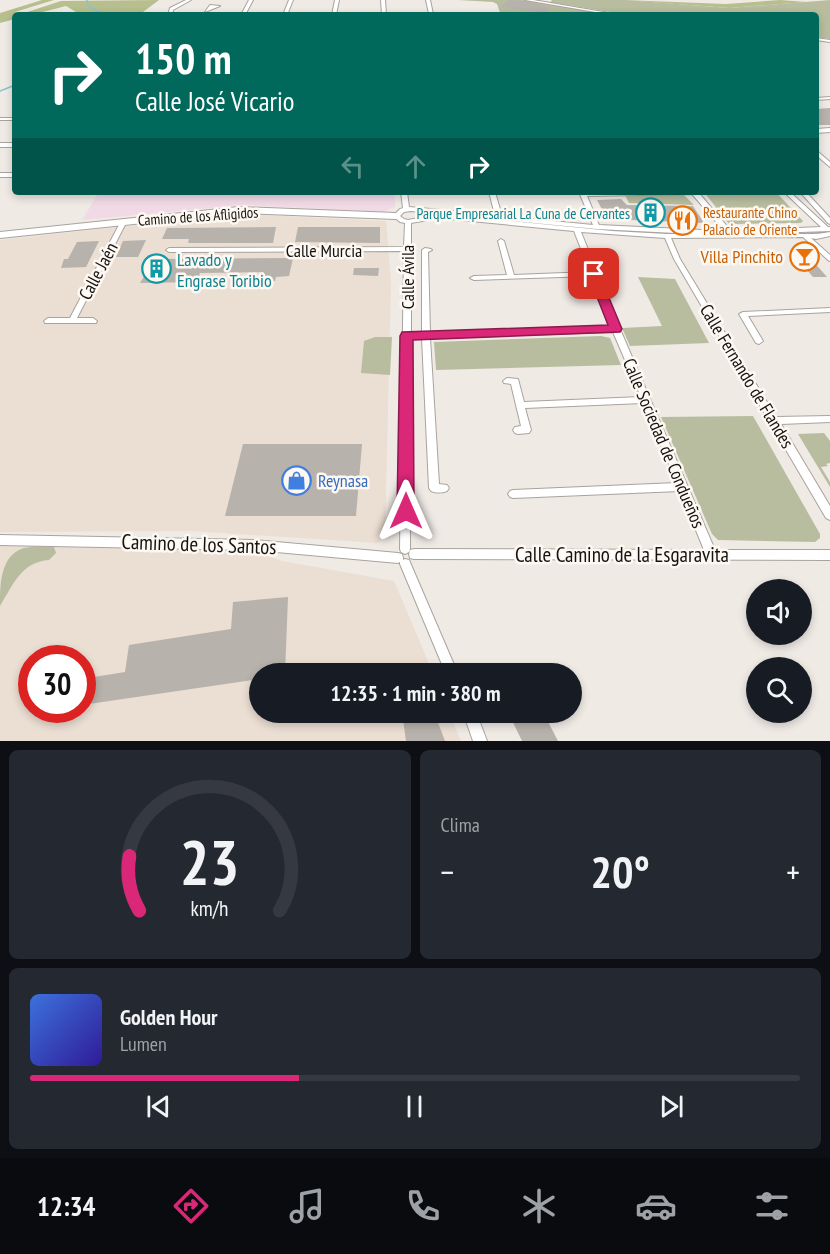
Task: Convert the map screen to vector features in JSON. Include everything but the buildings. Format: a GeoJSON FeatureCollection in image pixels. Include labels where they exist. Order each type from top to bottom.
{"type":"FeatureCollection","features":[{"type":"Feature","properties":{"kind":"street"},"geometry":{"type":"LineString","coordinates":[[170,12],[171,9],[189,0]]}},
{"type":"Feature","properties":{"kind":"street"},"geometry":{"type":"LineString","coordinates":[[527,0],[601,12]]}},
{"type":"Feature","properties":{"kind":"street"},"geometry":{"type":"LineString","coordinates":[[819,155],[830,165]]}},
{"type":"Feature","properties":{"kind":"street"},"geometry":{"type":"LineString","coordinates":[[404,195],[406,209]]}},
{"type":"Feature","properties":{"kind":"street"},"geometry":{"type":"LineString","coordinates":[[493,195],[499,218]]}},
{"type":"Feature","properties":{"kind":"street"},"geometry":{"type":"LineString","coordinates":[[583,195],[597,227]]}},
{"type":"Feature","properties":{"kind":"street"},"geometry":{"type":"LineString","coordinates":[[697,195],[729,233]]}},
{"type":"Feature","properties":{"kind":"street"},"geometry":{"type":"LineString","coordinates":[[789,195],[818,230],[829,258]]}},
{"type":"Feature","properties":{"kind":"street"},"geometry":{"type":"LineString","coordinates":[[803,195],[829,258]]}},
{"type":"Feature","properties":{"kind":"street"},"geometry":{"type":"LineString","coordinates":[[818,230],[790,234],[597,227],[406,209],[396,216],[408,222],[451,217],[577,230],[667,236],[790,234],[818,230]]}},
{"type":"Feature","properties":{"kind":"street","name":"Camino de los Afligidos"},"geometry":{"type":"LineString","coordinates":[[0,235],[239,210],[396,216]]}},
{"type":"Feature","properties":{"kind":"street"},"geometry":{"type":"LineString","coordinates":[[416,210],[421,214],[419,219]]}},
{"type":"Feature","properties":{"kind":"street","name":"Calle Jaén"},"geometry":{"type":"LineString","coordinates":[[72,321],[124,221]]}},
{"type":"Feature","properties":{"kind":"street","name":"Calle Ávila"},"geometry":{"type":"LineString","coordinates":[[408,222],[405,556],[448,663]]}},
{"type":"Feature","properties":{"kind":"street","name":"Calle Sociedad de Condueños"},"geometry":{"type":"LineString","coordinates":[[577,230],[616,329],[712,555]]}},
{"type":"Feature","properties":{"kind":"street"},"geometry":{"type":"LineString","coordinates":[[790,234],[818,230]]}},
{"type":"Feature","properties":{"kind":"street","name":"Calle Fernando de Flandes"},"geometry":{"type":"LineString","coordinates":[[667,236],[681,264],[830,515]]}},
{"type":"Feature","properties":{"kind":"street"},"geometry":{"type":"LineString","coordinates":[[501,241],[511,276]]}},
{"type":"Feature","properties":{"kind":"street","name":"Calle Murcia"},"geometry":{"type":"LineString","coordinates":[[169,250],[407,249]]}},
{"type":"Feature","properties":{"kind":"street","name":"Calle Ávila"},"geometry":{"type":"LineString","coordinates":[[429,250],[425,250],[426,336],[434,488],[444,488]]}},
{"type":"Feature","properties":{"kind":"street"},"geometry":{"type":"LineString","coordinates":[[474,278],[594,274]]}},
{"type":"Feature","properties":{"kind":"street"},"geometry":{"type":"LineString","coordinates":[[759,341],[743,314],[830,310]]}},
{"type":"Feature","properties":{"kind":"street","name":"Calle Jaén"},"geometry":{"type":"LineString","coordinates":[[48,321],[93,321]]}},
{"type":"Feature","properties":{"kind":"street"},"geometry":{"type":"LineString","coordinates":[[407,336],[616,329]]}},
{"type":"Feature","properties":{"kind":"street"},"geometry":{"type":"LineString","coordinates":[[507,381],[515,381],[526,430],[518,430]]}},
{"type":"Feature","properties":{"kind":"street"},"geometry":{"type":"LineString","coordinates":[[520,405],[646,400]]}},
{"type":"Feature","properties":{"kind":"street"},"geometry":{"type":"LineString","coordinates":[[773,421],[830,419]]}},
{"type":"Feature","properties":{"kind":"street"},"geometry":{"type":"LineString","coordinates":[[513,494],[682,487]]}},
{"type":"Feature","properties":{"kind":"street","name":"Camino de los Santos"},"geometry":{"type":"LineString","coordinates":[[0,540],[253,545],[405,556]]}},
{"type":"Feature","properties":{"kind":"street","name":"Calle Camino de la Esgaravita"},"geometry":{"type":"LineString","coordinates":[[405,556],[830,555]]}},
{"type":"Feature","properties":{"kind":"street"},"geometry":{"type":"LineString","coordinates":[[473,723],[480,741]]}},
{"type":"Feature","properties":{"kind":"shaded area"},"geometry":{"type":"Polygon","coordinates":[[[97,195],[395,195],[395,207],[383,212],[244,205],[82,220],[97,195]]]}},
{"type":"Feature","properties":{"kind":"shaded area"},"geometry":{"type":"Polygon","coordinates":[[[237,214],[386,221],[391,281],[385,538],[377,543],[191,531],[0,532],[0,240],[237,214]]]}},
{"type":"Feature","properties":{"kind":"shaded area"},"geometry":{"type":"Polygon","coordinates":[[[0,543],[244,548],[282,561],[394,581],[429,663],[249,663],[249,723],[453,723],[461,741],[0,741],[0,543]]]}},
{"type":"Feature","properties":{"kind":"green space"},"geometry":{"type":"Polygon","coordinates":[[[42,0],[54,0],[12,12],[12,20],[0,23],[0,13],[42,0]]]}},
{"type":"Feature","properties":{"kind":"green space"},"geometry":{"type":"Polygon","coordinates":[[[159,0],[143,12],[76,12],[66,6],[43,12],[27,12],[61,1],[159,0]]]}},
{"type":"Feature","properties":{"kind":"green space"},"geometry":{"type":"Polygon","coordinates":[[[458,0],[527,0],[550,3],[552,0],[626,0],[729,8],[830,0],[830,39],[819,37],[819,12],[610,12],[555,3],[599,12],[500,12],[497,4],[458,0]]]}},
{"type":"Feature","properties":{"kind":"green space"},"geometry":{"type":"Polygon","coordinates":[[[623,0],[726,4],[780,0],[807,2],[729,8],[623,0]]]}},
{"type":"Feature","properties":{"kind":"green space"},"geometry":{"type":"Polygon","coordinates":[[[625,195],[684,195],[694,205],[629,203],[625,195]]]}},
{"type":"Feature","properties":{"kind":"green space"},"geometry":{"type":"Polygon","coordinates":[[[706,195],[779,195],[803,221],[801,223],[729,224],[706,195]]]}},
{"type":"Feature","properties":{"kind":"green space"},"geometry":{"type":"Polygon","coordinates":[[[638,277],[675,279],[709,343],[630,346],[622,328],[662,326],[638,277]]]}},
{"type":"Feature","properties":{"kind":"green space"},"geometry":{"type":"Polygon","coordinates":[[[601,336],[610,338],[621,365],[436,370],[434,342],[601,336]]]}},
{"type":"Feature","properties":{"kind":"green space"},"geometry":{"type":"Polygon","coordinates":[[[375,337],[392,337],[390,375],[361,373],[364,341],[375,337]]]}},
{"type":"Feature","properties":{"kind":"green space"},"geometry":{"type":"Polygon","coordinates":[[[753,416],[820,534],[820,538],[815,542],[718,540],[712,534],[661,417],[753,416]]]}},
{"type":"Feature","properties":{"kind":"green space"},"geometry":{"type":"Polygon","coordinates":[[[824,433],[830,441],[830,463],[826,464],[828,466],[821,467],[830,482],[830,487],[798,434],[824,433]]]}},
{"type":"Feature","properties":{"kind":"green space"},"geometry":{"type":"Polygon","coordinates":[[[54,547],[56,553],[49,560],[31,565],[19,576],[0,606],[3,572],[10,557],[24,548],[54,547]]]}},
{"type":"Feature","properties":{"kind":"waterway"},"geometry":{"type":"LineString","coordinates":[[87,0],[88,6],[99,12]]}},
{"type":"Feature","properties":{"kind":"waterway"},"geometry":{"type":"LineString","coordinates":[[0,91],[12,86]]}},
{"type":"Feature","properties":{"kind":"place","name":"Parque Empresarial La Cuna de Cervantes"},"geometry":{"type":"Point","coordinates":[651,213]}},
{"type":"Feature","properties":{"kind":"place","name":"Restaurante Chino Palacio de Oriente"},"geometry":{"type":"Point","coordinates":[682,221]}},
{"type":"Feature","properties":{"kind":"place","name":"Villa Pinchito"},"geometry":{"type":"Point","coordinates":[804,256]}},
{"type":"Feature","properties":{"kind":"place","name":"Lavado y Engrase Toribio"},"geometry":{"type":"Point","coordinates":[156,269]}},
{"type":"Feature","properties":{"kind":"place","name":"Reynasa"},"geometry":{"type":"Point","coordinates":[297,480]}},
{"type":"Feature","properties":{"kind":"route"},"geometry":{"type":"LineString","coordinates":[[406,511],[407,336],[616,329],[594,274]]}}]}
